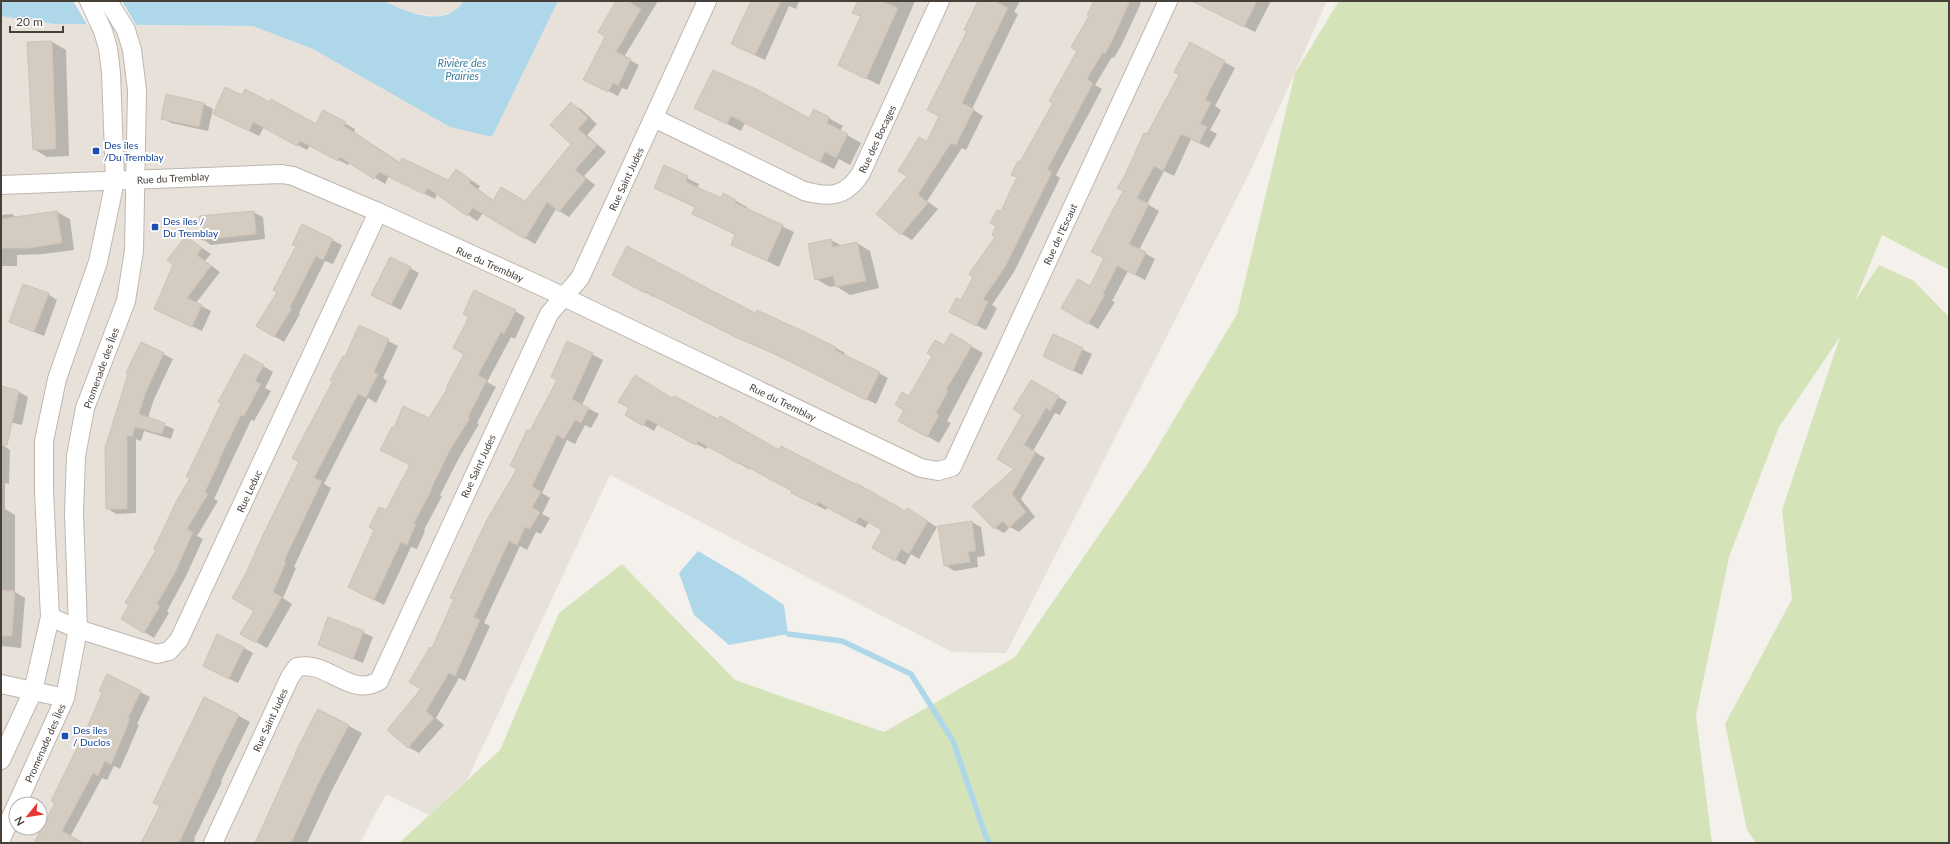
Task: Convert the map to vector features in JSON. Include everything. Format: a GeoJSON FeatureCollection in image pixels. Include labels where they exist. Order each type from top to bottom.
{"type":"FeatureCollection","features":[{"type":"Feature","properties":{"kind":"street"},"geometry":{"type":"LineString","coordinates":[[1,760],[33,691],[50,617],[44,492],[44,440],[57,379],[98,262],[115,181],[111,73],[108,48],[103,31],[89,1]]}},
{"type":"Feature","properties":{"kind":"street","name":"Promenade des Îles"},"geometry":{"type":"LineString","coordinates":[[20,796],[65,698],[78,629],[74,513],[76,456],[85,408],[126,301],[134,252],[137,90],[132,50],[126,30],[108,1]]}},
{"type":"Feature","properties":{"kind":"street","name":"Rue Saint Judes"},"geometry":{"type":"LineString","coordinates":[[213,843],[290,677],[297,667],[308,665],[357,686],[370,686],[379,681],[549,314],[580,278],[706,1]]}},
{"type":"Feature","properties":{"kind":"street","name":"Rue des Bocages"},"geometry":{"type":"LineString","coordinates":[[654,118],[804,191],[817,195],[830,196],[849,189],[861,173],[940,1]]}},
{"type":"Feature","properties":{"kind":"street","name":"Rue de l'Escaut"},"geometry":{"type":"LineString","coordinates":[[952,467],[1168,1]]}},
{"type":"Feature","properties":{"kind":"street","name":"Rue du Tremblay"},"geometry":{"type":"LineString","coordinates":[[1,185],[282,174],[306,181],[378,212],[564,298],[921,468],[938,470],[952,467]]}},
{"type":"Feature","properties":{"kind":"street","name":"Rue Leduc"},"geometry":{"type":"LineString","coordinates":[[50,617],[78,629],[157,654],[169,651],[179,640],[378,212]]}},
{"type":"Feature","properties":{"kind":"street"},"geometry":{"type":"LineString","coordinates":[[1,684],[65,698]]}},
{"type":"Feature","properties":{"kind":"street","name":"Promenade des Îles"},"geometry":{"type":"LineString","coordinates":[[1,839],[8,823]]}},
{"type":"Feature","properties":{"kind":"shaded area"},"geometry":{"type":"Polygon","coordinates":[[[383,1],[464,1],[455,11],[437,17],[410,12],[383,1]]]}},
{"type":"Feature","properties":{"kind":"shaded area"},"geometry":{"type":"Polygon","coordinates":[[[558,1],[1327,1],[1251,170],[1006,653],[952,652],[610,475],[467,780],[429,815],[386,794],[360,843],[1,843],[1,16],[55,24],[253,26],[313,49],[450,127],[492,137],[558,1]]]}},
{"type":"Feature","properties":{"kind":"green space"},"geometry":{"type":"Polygon","coordinates":[[[1339,1],[1949,1],[1949,270],[1882,235],[1855,301],[1879,265],[1914,281],[1949,317],[1949,843],[1756,843],[1747,830],[1725,724],[1792,599],[1782,510],[1840,337],[1779,427],[1729,557],[1696,715],[1712,843],[399,843],[500,750],[559,613],[622,564],[735,680],[884,732],[1015,657],[1147,465],[1237,314],[1295,73],[1339,1]]]}},
{"type":"Feature","properties":{"kind":"water","name":"Rivière des Prairies"},"geometry":{"type":"Polygon","coordinates":[[[1,1],[383,1],[409,12],[429,16],[438,16],[447,15],[459,7],[464,1],[558,1],[492,137],[450,127],[313,49],[253,26],[55,24],[1,16],[1,1]]]}},
{"type":"Feature","properties":{"kind":"water"},"geometry":{"type":"Polygon","coordinates":[[[698,551],[742,577],[784,605],[788,634],[729,645],[694,615],[679,573],[698,551]]]}},
{"type":"Feature","properties":{"kind":"pier"},"geometry":{"type":"Polygon","coordinates":[[[73,1],[122,1],[137,27],[88,26],[73,1]]]}},
{"type":"Feature","properties":{"kind":"building"},"geometry":{"type":"Polygon","coordinates":[[[616,1],[628,1],[641,9],[616,52],[631,59],[618,86],[613,83],[608,92],[583,80],[605,37],[598,32],[616,1]]]}},
{"type":"Feature","properties":{"kind":"building"},"geometry":{"type":"Polygon","coordinates":[[[751,1],[781,1],[755,55],[731,44],[751,1]]]}},
{"type":"Feature","properties":{"kind":"building"},"geometry":{"type":"Polygon","coordinates":[[[858,1],[882,1],[898,8],[866,79],[838,65],[861,16],[852,13],[858,1]]]}},
{"type":"Feature","properties":{"kind":"building"},"geometry":{"type":"Polygon","coordinates":[[[978,1],[995,1],[1008,8],[962,103],[974,109],[956,145],[951,143],[918,194],[928,203],[901,235],[876,214],[907,176],[898,171],[919,137],[927,142],[939,116],[927,110],[967,31],[964,30],[978,1]]]}},
{"type":"Feature","properties":{"kind":"building"},"geometry":{"type":"Polygon","coordinates":[[[1094,1],[1130,1],[1105,54],[1103,52],[1087,79],[1093,83],[1047,170],[1052,172],[1005,267],[983,299],[988,302],[976,326],[949,312],[956,298],[961,300],[973,277],[969,274],[995,237],[992,235],[996,226],[990,223],[997,210],[1001,211],[1017,177],[1011,175],[1018,161],[1020,162],[1053,103],[1049,101],[1077,51],[1071,47],[1089,16],[1087,15],[1094,1]]]}},
{"type":"Feature","properties":{"kind":"building"},"geometry":{"type":"Polygon","coordinates":[[[1192,1],[1257,1],[1244,27],[1192,1]]]}},
{"type":"Feature","properties":{"kind":"building"},"geometry":{"type":"Polygon","coordinates":[[[52,41],[56,149],[33,150],[27,42],[52,41]]]}},
{"type":"Feature","properties":{"kind":"building"},"geometry":{"type":"Polygon","coordinates":[[[1190,42],[1225,61],[1205,100],[1211,103],[1200,124],[1207,127],[1199,143],[1181,134],[1163,171],[1154,166],[1137,198],[1149,204],[1129,244],[1146,252],[1135,275],[1117,266],[1103,294],[1105,295],[1088,324],[1061,308],[1078,279],[1090,286],[1104,258],[1091,252],[1123,191],[1117,188],[1125,175],[1144,133],[1147,134],[1179,75],[1174,72],[1190,42]]]}},
{"type":"Feature","properties":{"kind":"building"},"geometry":{"type":"Polygon","coordinates":[[[713,70],[758,90],[809,118],[814,109],[829,117],[827,123],[848,134],[836,158],[825,152],[820,162],[731,116],[727,124],[694,108],[713,70]]]}},
{"type":"Feature","properties":{"kind":"building"},"geometry":{"type":"Polygon","coordinates":[[[225,87],[242,95],[245,89],[270,102],[271,99],[316,124],[323,110],[346,122],[344,126],[400,163],[402,158],[448,180],[456,169],[471,180],[469,183],[493,201],[501,187],[525,201],[571,144],[550,125],[571,102],[588,118],[578,129],[597,145],[575,170],[586,179],[559,212],[547,202],[525,239],[473,208],[467,216],[428,188],[424,194],[379,172],[374,179],[340,157],[338,161],[300,141],[297,146],[253,122],[249,131],[213,114],[225,87]]]}},
{"type":"Feature","properties":{"kind":"building"},"geometry":{"type":"Polygon","coordinates":[[[166,94],[204,103],[199,127],[161,119],[166,94]]]}},
{"type":"Feature","properties":{"kind":"building"},"geometry":{"type":"Polygon","coordinates":[[[664,165],[688,176],[686,182],[721,198],[723,193],[736,200],[735,203],[783,225],[767,261],[731,245],[735,234],[692,214],[695,207],[654,188],[664,165]]]}},
{"type":"Feature","properties":{"kind":"building"},"geometry":{"type":"Polygon","coordinates":[[[57,211],[62,243],[30,248],[1,248],[1,219],[57,211]]]}},
{"type":"Feature","properties":{"kind":"building"},"geometry":{"type":"Polygon","coordinates":[[[254,211],[256,234],[201,240],[199,216],[254,211]]]}},
{"type":"Feature","properties":{"kind":"building"},"geometry":{"type":"Polygon","coordinates":[[[302,224],[333,239],[323,260],[316,256],[290,307],[292,308],[274,337],[256,326],[277,292],[273,290],[296,246],[292,245],[302,224]]]}},
{"type":"Feature","properties":{"kind":"building"},"geometry":{"type":"Polygon","coordinates":[[[186,236],[202,248],[197,255],[211,266],[187,298],[202,305],[192,327],[154,309],[173,265],[167,260],[186,236]]]}},
{"type":"Feature","properties":{"kind":"building"},"geometry":{"type":"Polygon","coordinates":[[[831,239],[833,247],[857,242],[866,281],[836,287],[833,276],[815,280],[808,244],[831,239]]]}},
{"type":"Feature","properties":{"kind":"building"},"geometry":{"type":"Polygon","coordinates":[[[627,246],[755,313],[757,310],[792,326],[836,347],[835,350],[880,372],[866,400],[775,354],[735,337],[646,292],[645,293],[612,275],[627,246]]]}},
{"type":"Feature","properties":{"kind":"building"},"geometry":{"type":"Polygon","coordinates":[[[390,257],[411,267],[391,305],[371,295],[390,257]]]}},
{"type":"Feature","properties":{"kind":"building"},"geometry":{"type":"Polygon","coordinates":[[[23,284],[49,293],[34,332],[9,322],[23,284]]]}},
{"type":"Feature","properties":{"kind":"building"},"geometry":{"type":"Polygon","coordinates":[[[474,290],[516,310],[504,334],[501,332],[478,375],[487,380],[468,417],[470,418],[449,452],[414,523],[416,524],[407,545],[401,542],[374,600],[348,587],[374,530],[369,527],[379,507],[386,510],[410,465],[380,450],[392,427],[394,428],[403,406],[429,418],[447,389],[446,388],[464,354],[453,348],[469,317],[463,314],[474,290]]]}},
{"type":"Feature","properties":{"kind":"building"},"geometry":{"type":"Polygon","coordinates":[[[359,325],[389,339],[374,372],[378,374],[366,398],[358,394],[314,478],[322,481],[284,561],[286,562],[273,592],[282,597],[256,643],[240,634],[254,611],[232,598],[246,573],[299,462],[292,458],[333,381],[330,380],[343,356],[345,357],[359,325]]]}},
{"type":"Feature","properties":{"kind":"building"},"geometry":{"type":"Polygon","coordinates":[[[951,333],[972,346],[946,390],[948,391],[936,413],[939,415],[927,437],[898,421],[904,410],[895,405],[902,392],[909,396],[932,356],[927,353],[935,340],[944,345],[951,333]]]}},
{"type":"Feature","properties":{"kind":"building"},"geometry":{"type":"Polygon","coordinates":[[[1053,334],[1083,348],[1073,371],[1043,356],[1053,334]]]}},
{"type":"Feature","properties":{"kind":"building"},"geometry":{"type":"Polygon","coordinates":[[[567,341],[593,353],[572,399],[589,408],[581,423],[575,420],[564,439],[557,435],[532,486],[541,492],[532,507],[540,512],[530,529],[525,527],[517,545],[509,541],[474,617],[480,620],[455,676],[449,673],[426,711],[434,718],[408,748],[387,730],[421,689],[409,682],[430,647],[432,648],[454,599],[450,598],[474,547],[488,518],[517,469],[510,466],[527,430],[530,431],[557,380],[551,377],[567,341]]]}},
{"type":"Feature","properties":{"kind":"building"},"geometry":{"type":"Polygon","coordinates":[[[141,342],[164,353],[145,394],[139,414],[165,423],[162,434],[135,427],[132,437],[127,435],[127,509],[106,509],[105,448],[128,374],[126,373],[141,342]]]}},
{"type":"Feature","properties":{"kind":"building"},"geometry":{"type":"Polygon","coordinates":[[[244,354],[264,365],[255,381],[261,384],[244,416],[241,415],[219,460],[205,492],[208,494],[187,529],[193,532],[176,571],[157,604],[160,606],[144,633],[121,619],[129,605],[125,603],[156,550],[154,549],[176,502],[190,478],[186,477],[221,404],[218,402],[244,354]]]}},
{"type":"Feature","properties":{"kind":"building"},"geometry":{"type":"Polygon","coordinates":[[[635,375],[672,398],[674,396],[718,419],[720,416],[779,450],[781,446],[855,484],[856,483],[905,511],[907,508],[928,521],[909,554],[901,549],[895,561],[872,548],[882,530],[859,517],[855,523],[818,502],[816,505],[791,493],[792,491],[698,441],[696,445],[647,419],[643,426],[625,415],[629,408],[618,402],[635,375]]]}},
{"type":"Feature","properties":{"kind":"building"},"geometry":{"type":"Polygon","coordinates":[[[1031,380],[1059,396],[1050,411],[1046,408],[1024,445],[1036,452],[1012,494],[1026,512],[1009,528],[1003,521],[994,529],[972,506],[1014,469],[997,459],[1022,415],[1013,409],[1031,380]]]}},
{"type":"Feature","properties":{"kind":"building"},"geometry":{"type":"Polygon","coordinates":[[[1,386],[19,391],[7,445],[1,445],[1,386]]]}},
{"type":"Feature","properties":{"kind":"building"},"geometry":{"type":"Polygon","coordinates":[[[972,521],[976,551],[968,552],[970,562],[944,566],[938,526],[972,521]]]}},
{"type":"Feature","properties":{"kind":"building"},"geometry":{"type":"Polygon","coordinates":[[[1,590],[15,591],[12,636],[1,636],[1,590]]]}},
{"type":"Feature","properties":{"kind":"building"},"geometry":{"type":"Polygon","coordinates":[[[328,617],[364,631],[353,659],[318,645],[328,617]]]}},
{"type":"Feature","properties":{"kind":"building"},"geometry":{"type":"Polygon","coordinates":[[[217,634],[244,647],[229,679],[203,666],[217,634]]]}},
{"type":"Feature","properties":{"kind":"building"},"geometry":{"type":"Polygon","coordinates":[[[107,674],[141,691],[128,718],[130,719],[111,765],[105,761],[98,776],[93,773],[62,831],[83,843],[34,843],[38,836],[48,836],[48,816],[55,803],[51,801],[86,730],[102,693],[99,691],[107,674]]]}},
{"type":"Feature","properties":{"kind":"building"},"geometry":{"type":"Polygon","coordinates":[[[204,697],[239,715],[210,774],[179,843],[141,843],[160,806],[153,803],[204,697]]]}},
{"type":"Feature","properties":{"kind":"building"},"geometry":{"type":"Polygon","coordinates":[[[318,709],[349,725],[319,782],[291,843],[255,843],[295,753],[318,709]]]}},
{"type":"Feature","properties":{"kind":"waterway"},"geometry":{"type":"LineString","coordinates":[[788,634],[842,641],[911,674],[953,741],[986,837],[990,843]]}},
{"type":"Feature","properties":{"kind":"place","name":"Des îles /Du Tremblay"},"geometry":{"type":"Point","coordinates":[96,151]}},
{"type":"Feature","properties":{"kind":"place","name":"Des îles / Du Tremblay"},"geometry":{"type":"Point","coordinates":[155,227]}},
{"type":"Feature","properties":{"kind":"place","name":"Des îles / Duclos"},"geometry":{"type":"Point","coordinates":[65,736]}}]}
